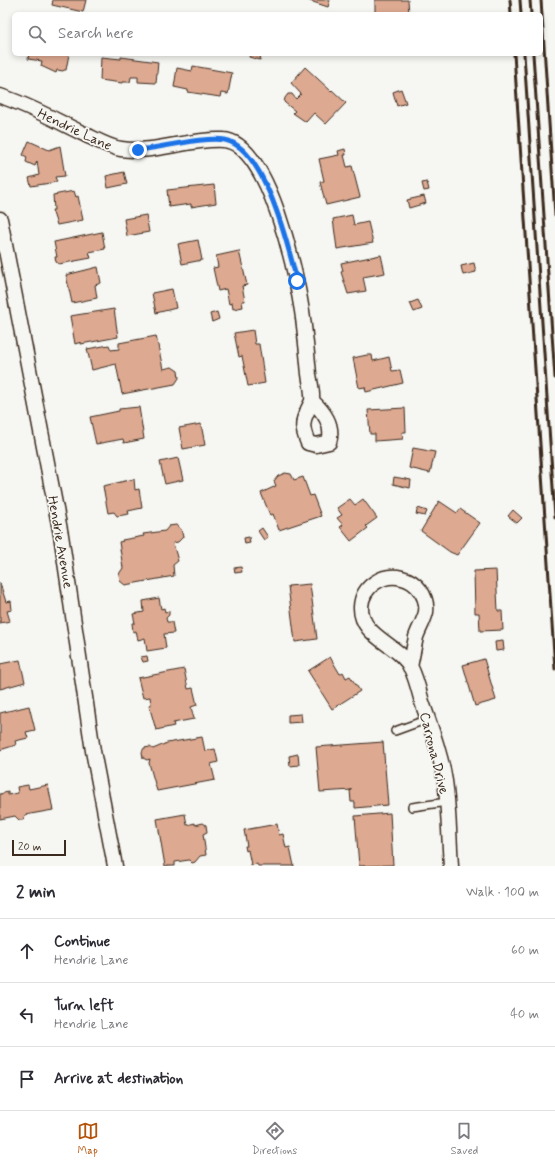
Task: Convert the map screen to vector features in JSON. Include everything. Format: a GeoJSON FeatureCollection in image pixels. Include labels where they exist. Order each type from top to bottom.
{"type":"FeatureCollection","features":[{"type":"Feature","properties":{"kind":"street","name":"Hendrie Lane"},"geometry":{"type":"LineString","coordinates":[[0,96],[16,101],[104,144],[120,149],[138,150],[200,140],[225,140],[240,146],[253,160],[268,189],[288,243],[297,281],[312,401]]}},
{"type":"Feature","properties":{"kind":"street","name":"Hendrie Avenue"},"geometry":{"type":"LineString","coordinates":[[0,218],[61,536],[92,751],[115,866]]}},
{"type":"Feature","properties":{"kind":"street","name":"Carrona Drive"},"geometry":{"type":"LineString","coordinates":[[410,667],[417,636],[426,611],[424,598],[418,587],[408,579],[396,576],[383,578],[372,584],[364,594],[361,606],[362,619],[369,630],[389,645],[410,667],[428,719],[444,780],[447,802],[451,866]]}},
{"type":"Feature","properties":{"kind":"lane"},"geometry":{"type":"LineString","coordinates":[[396,731],[428,719]]}},
{"type":"Feature","properties":{"kind":"lane"},"geometry":{"type":"LineString","coordinates":[[412,807],[447,802]]}},
{"type":"Feature","properties":{"kind":"building"},"geometry":{"type":"Polygon","coordinates":[[[53,0],[86,0],[83,12],[52,5],[53,0]]]}},
{"type":"Feature","properties":{"kind":"building"},"geometry":{"type":"Polygon","coordinates":[[[307,0],[330,0],[328,7],[307,0]]]}},
{"type":"Feature","properties":{"kind":"building"},"geometry":{"type":"Polygon","coordinates":[[[375,0],[408,0],[409,12],[375,12],[375,0]]]}},
{"type":"Feature","properties":{"kind":"building"},"geometry":{"type":"Polygon","coordinates":[[[29,56],[69,56],[66,70],[57,70],[56,73],[41,66],[42,61],[28,59],[29,56]]]}},
{"type":"Feature","properties":{"kind":"building"},"geometry":{"type":"Polygon","coordinates":[[[249,56],[261,56],[260,60],[249,56]]]}},
{"type":"Feature","properties":{"kind":"building"},"geometry":{"type":"Polygon","coordinates":[[[101,57],[121,59],[121,57],[158,62],[156,83],[138,82],[138,77],[131,77],[130,82],[122,83],[100,80],[101,57]]]}},
{"type":"Feature","properties":{"kind":"building"},"geometry":{"type":"Polygon","coordinates":[[[193,66],[232,73],[228,94],[221,93],[220,97],[188,92],[188,90],[174,87],[177,68],[192,71],[193,66]]]}},
{"type":"Feature","properties":{"kind":"building"},"geometry":{"type":"Polygon","coordinates":[[[305,67],[346,103],[326,124],[314,113],[306,122],[293,113],[295,111],[284,102],[288,94],[292,94],[296,99],[301,94],[291,83],[305,67]]]}},
{"type":"Feature","properties":{"kind":"building"},"geometry":{"type":"Polygon","coordinates":[[[401,89],[406,103],[397,106],[393,92],[401,89]]]}},
{"type":"Feature","properties":{"kind":"building"},"geometry":{"type":"Polygon","coordinates":[[[29,141],[49,150],[60,146],[65,176],[55,177],[57,182],[31,186],[29,178],[39,175],[37,161],[35,166],[26,162],[27,157],[23,155],[29,141]]]}},
{"type":"Feature","properties":{"kind":"building"},"geometry":{"type":"Polygon","coordinates":[[[345,149],[346,155],[344,155],[347,167],[352,166],[360,197],[326,205],[320,182],[324,181],[319,159],[339,155],[338,151],[345,149]]]}},
{"type":"Feature","properties":{"kind":"building"},"geometry":{"type":"Polygon","coordinates":[[[124,172],[127,184],[108,188],[106,176],[124,172]]]}},
{"type":"Feature","properties":{"kind":"building"},"geometry":{"type":"Polygon","coordinates":[[[427,182],[429,190],[424,191],[422,183],[427,182]]]}},
{"type":"Feature","properties":{"kind":"building"},"geometry":{"type":"Polygon","coordinates":[[[214,185],[216,203],[191,207],[191,204],[169,207],[167,190],[214,185]]]}},
{"type":"Feature","properties":{"kind":"building"},"geometry":{"type":"Polygon","coordinates":[[[74,191],[76,197],[78,196],[83,220],[57,225],[52,210],[54,210],[53,195],[74,191]]]}},
{"type":"Feature","properties":{"kind":"building"},"geometry":{"type":"Polygon","coordinates":[[[424,196],[426,203],[409,208],[407,200],[424,196]]]}},
{"type":"Feature","properties":{"kind":"building"},"geometry":{"type":"Polygon","coordinates":[[[146,215],[149,232],[127,236],[124,219],[146,215]]]}},
{"type":"Feature","properties":{"kind":"building"},"geometry":{"type":"Polygon","coordinates":[[[352,215],[354,225],[368,222],[373,243],[337,249],[333,219],[352,215]]]}},
{"type":"Feature","properties":{"kind":"building"},"geometry":{"type":"Polygon","coordinates":[[[102,232],[105,249],[89,252],[91,258],[59,264],[56,262],[55,257],[57,257],[54,242],[102,232]]]}},
{"type":"Feature","properties":{"kind":"building"},"geometry":{"type":"Polygon","coordinates":[[[198,240],[202,260],[182,264],[178,244],[198,240]]]}},
{"type":"Feature","properties":{"kind":"building"},"geometry":{"type":"Polygon","coordinates":[[[239,251],[247,285],[242,286],[245,301],[242,301],[243,307],[233,309],[232,303],[229,304],[226,289],[218,291],[213,268],[218,267],[216,256],[239,251]]]}},
{"type":"Feature","properties":{"kind":"building"},"geometry":{"type":"Polygon","coordinates":[[[381,255],[385,273],[363,277],[366,291],[348,294],[341,272],[343,271],[341,263],[381,255]]]}},
{"type":"Feature","properties":{"kind":"building"},"geometry":{"type":"Polygon","coordinates":[[[474,263],[476,272],[463,275],[461,266],[474,263]]]}},
{"type":"Feature","properties":{"kind":"building"},"geometry":{"type":"Polygon","coordinates":[[[98,267],[101,283],[95,285],[97,298],[72,303],[66,275],[98,267]]]}},
{"type":"Feature","properties":{"kind":"building"},"geometry":{"type":"Polygon","coordinates":[[[172,289],[176,308],[156,313],[152,293],[172,289]]]}},
{"type":"Feature","properties":{"kind":"building"},"geometry":{"type":"Polygon","coordinates":[[[418,300],[422,309],[414,312],[410,303],[418,300]]]}},
{"type":"Feature","properties":{"kind":"building"},"geometry":{"type":"Polygon","coordinates":[[[114,309],[118,337],[75,344],[70,316],[114,309]]]}},
{"type":"Feature","properties":{"kind":"building"},"geometry":{"type":"Polygon","coordinates":[[[217,312],[219,319],[212,322],[210,314],[217,312]]]}},
{"type":"Feature","properties":{"kind":"building"},"geometry":{"type":"Polygon","coordinates":[[[253,330],[255,344],[259,344],[265,383],[248,386],[242,356],[239,357],[234,333],[253,330]]]}},
{"type":"Feature","properties":{"kind":"building"},"geometry":{"type":"Polygon","coordinates":[[[156,336],[163,369],[172,367],[178,371],[179,378],[175,384],[122,394],[116,364],[92,370],[87,349],[109,345],[111,350],[119,349],[119,343],[156,336]]]}},
{"type":"Feature","properties":{"kind":"building"},"geometry":{"type":"Polygon","coordinates":[[[372,355],[373,361],[389,357],[392,371],[400,370],[403,383],[366,392],[365,387],[359,388],[353,358],[372,355]]]}},
{"type":"Feature","properties":{"kind":"building"},"geometry":{"type":"Polygon","coordinates":[[[139,407],[144,439],[124,443],[123,439],[96,444],[90,417],[119,411],[119,409],[139,407]]]}},
{"type":"Feature","properties":{"kind":"building"},"geometry":{"type":"Polygon","coordinates":[[[405,408],[406,432],[402,432],[403,439],[375,441],[375,434],[370,434],[368,410],[405,408]]]}},
{"type":"Feature","properties":{"kind":"building"},"geometry":{"type":"Polygon","coordinates":[[[201,424],[205,445],[183,449],[179,428],[201,424]]]}},
{"type":"Feature","properties":{"kind":"building"},"geometry":{"type":"Polygon","coordinates":[[[413,448],[435,452],[430,473],[409,468],[413,448]]]}},
{"type":"Feature","properties":{"kind":"building"},"geometry":{"type":"Polygon","coordinates":[[[178,458],[183,480],[165,484],[160,462],[178,458]]]}},
{"type":"Feature","properties":{"kind":"building"},"geometry":{"type":"Polygon","coordinates":[[[285,473],[291,474],[294,480],[303,477],[310,496],[313,495],[321,516],[279,530],[273,514],[270,515],[261,493],[276,486],[274,481],[278,476],[285,473]]]}},
{"type":"Feature","properties":{"kind":"building"},"geometry":{"type":"Polygon","coordinates":[[[394,477],[411,480],[410,488],[393,484],[394,477]]]}},
{"type":"Feature","properties":{"kind":"building"},"geometry":{"type":"Polygon","coordinates":[[[134,479],[135,490],[139,489],[142,508],[128,511],[129,514],[117,516],[114,512],[108,513],[103,486],[134,479]]]}},
{"type":"Feature","properties":{"kind":"building"},"geometry":{"type":"Polygon","coordinates":[[[350,499],[355,505],[363,499],[377,518],[366,526],[368,528],[351,541],[340,527],[343,525],[337,518],[342,515],[337,508],[350,499]]]}},
{"type":"Feature","properties":{"kind":"building"},"geometry":{"type":"Polygon","coordinates":[[[439,501],[457,513],[460,509],[480,523],[457,555],[450,552],[421,531],[439,501]]]}},
{"type":"Feature","properties":{"kind":"building"},"geometry":{"type":"Polygon","coordinates":[[[418,508],[427,511],[425,516],[416,514],[418,508]]]}},
{"type":"Feature","properties":{"kind":"building"},"geometry":{"type":"Polygon","coordinates":[[[513,510],[522,518],[517,523],[508,516],[513,510]]]}},
{"type":"Feature","properties":{"kind":"building"},"geometry":{"type":"Polygon","coordinates":[[[176,525],[181,529],[183,537],[178,542],[173,543],[178,561],[173,565],[174,576],[125,585],[120,581],[119,574],[123,568],[119,542],[123,541],[122,540],[144,536],[143,534],[165,531],[169,526],[176,525]]]}},
{"type":"Feature","properties":{"kind":"building"},"geometry":{"type":"Polygon","coordinates":[[[262,528],[268,537],[264,540],[258,531],[262,528]]]}},
{"type":"Feature","properties":{"kind":"building"},"geometry":{"type":"Polygon","coordinates":[[[249,537],[250,543],[245,544],[244,538],[249,537]]]}},
{"type":"Feature","properties":{"kind":"building"},"geometry":{"type":"Polygon","coordinates":[[[241,567],[242,572],[235,573],[234,568],[241,567]]]}},
{"type":"Feature","properties":{"kind":"building"},"geometry":{"type":"Polygon","coordinates":[[[496,570],[498,611],[502,611],[503,630],[480,631],[479,613],[475,613],[474,571],[496,570]]]}},
{"type":"Feature","properties":{"kind":"building"},"geometry":{"type":"Polygon","coordinates":[[[0,583],[6,602],[11,601],[12,610],[7,611],[10,621],[0,623],[0,583]]]}},
{"type":"Feature","properties":{"kind":"building"},"geometry":{"type":"Polygon","coordinates":[[[310,584],[317,639],[295,642],[288,586],[310,584]]]}},
{"type":"Feature","properties":{"kind":"building"},"geometry":{"type":"Polygon","coordinates":[[[159,598],[161,609],[164,608],[165,612],[169,611],[169,615],[166,618],[167,622],[172,622],[174,633],[164,634],[166,648],[147,651],[145,638],[138,640],[136,631],[133,632],[132,623],[135,623],[133,614],[144,612],[143,601],[159,598]]]}},
{"type":"Feature","properties":{"kind":"building"},"geometry":{"type":"Polygon","coordinates":[[[503,641],[504,650],[496,651],[495,642],[503,641]]]}},
{"type":"Feature","properties":{"kind":"building"},"geometry":{"type":"Polygon","coordinates":[[[147,656],[148,661],[143,662],[141,657],[147,656]]]}},
{"type":"Feature","properties":{"kind":"building"},"geometry":{"type":"Polygon","coordinates":[[[330,657],[340,674],[343,672],[346,678],[350,676],[360,691],[332,709],[308,671],[330,657]]]}},
{"type":"Feature","properties":{"kind":"building"},"geometry":{"type":"Polygon","coordinates":[[[484,659],[496,700],[475,706],[463,665],[484,659]]]}},
{"type":"Feature","properties":{"kind":"building"},"geometry":{"type":"Polygon","coordinates":[[[20,660],[25,682],[0,689],[0,664],[20,660]]]}},
{"type":"Feature","properties":{"kind":"building"},"geometry":{"type":"Polygon","coordinates":[[[184,669],[188,689],[193,688],[197,705],[191,707],[194,719],[173,723],[174,726],[156,730],[149,705],[151,705],[150,697],[143,698],[138,678],[184,669]]]}},
{"type":"Feature","properties":{"kind":"building"},"geometry":{"type":"Polygon","coordinates":[[[29,706],[35,730],[26,732],[28,738],[15,741],[16,745],[0,750],[0,713],[29,706]]]}},
{"type":"Feature","properties":{"kind":"building"},"geometry":{"type":"Polygon","coordinates":[[[301,714],[302,722],[288,723],[288,715],[301,714]]]}},
{"type":"Feature","properties":{"kind":"building"},"geometry":{"type":"Polygon","coordinates":[[[202,737],[205,751],[215,749],[218,762],[211,764],[215,780],[157,791],[149,763],[150,759],[147,760],[143,758],[142,752],[144,748],[150,747],[153,749],[167,743],[202,737]]]}},
{"type":"Feature","properties":{"kind":"building"},"geometry":{"type":"Polygon","coordinates":[[[383,742],[388,805],[355,808],[355,802],[351,802],[350,790],[320,792],[316,747],[383,742]]]}},
{"type":"Feature","properties":{"kind":"building"},"geometry":{"type":"Polygon","coordinates":[[[298,754],[299,765],[290,766],[289,756],[298,754]]]}},
{"type":"Feature","properties":{"kind":"building"},"geometry":{"type":"Polygon","coordinates":[[[28,785],[29,789],[48,785],[53,810],[25,815],[23,820],[19,820],[15,816],[0,819],[0,794],[8,792],[8,795],[18,793],[17,787],[28,785]]]}},
{"type":"Feature","properties":{"kind":"building"},"geometry":{"type":"Polygon","coordinates":[[[390,813],[393,865],[359,866],[355,816],[390,813]]]}},
{"type":"Feature","properties":{"kind":"building"},"geometry":{"type":"Polygon","coordinates":[[[185,814],[187,825],[203,823],[206,825],[207,832],[203,834],[206,855],[200,856],[195,862],[192,863],[189,860],[175,862],[175,866],[165,866],[157,819],[185,814]]]}},
{"type":"Feature","properties":{"kind":"building"},"geometry":{"type":"Polygon","coordinates":[[[277,824],[279,835],[283,834],[286,848],[290,847],[294,866],[251,865],[248,850],[246,851],[245,846],[247,846],[244,830],[277,824]]]}},
{"type":"Feature","properties":{"kind":"railway"},"geometry":{"type":"LineString","coordinates":[[510,0],[511,12]]}},
{"type":"Feature","properties":{"kind":"railway"},"geometry":{"type":"LineString","coordinates":[[520,0],[521,12]]}},
{"type":"Feature","properties":{"kind":"railway"},"geometry":{"type":"LineString","coordinates":[[530,0],[531,12]]}},
{"type":"Feature","properties":{"kind":"railway"},"geometry":{"type":"LineString","coordinates":[[541,0],[542,12]]}},
{"type":"Feature","properties":{"kind":"railway"},"geometry":{"type":"LineString","coordinates":[[543,31],[555,215]]}},
{"type":"Feature","properties":{"kind":"railway"},"geometry":{"type":"LineString","coordinates":[[514,56],[555,669]]}},
{"type":"Feature","properties":{"kind":"railway"},"geometry":{"type":"LineString","coordinates":[[524,56],[555,517]]}},
{"type":"Feature","properties":{"kind":"railway"},"geometry":{"type":"LineString","coordinates":[[533,56],[555,378]]}},
{"type":"Feature","properties":{"kind":"route"},"geometry":{"type":"LineString","coordinates":[[138,150],[161,148],[200,140],[225,140],[240,146],[253,160],[268,189],[288,243],[297,281]]}}]}
